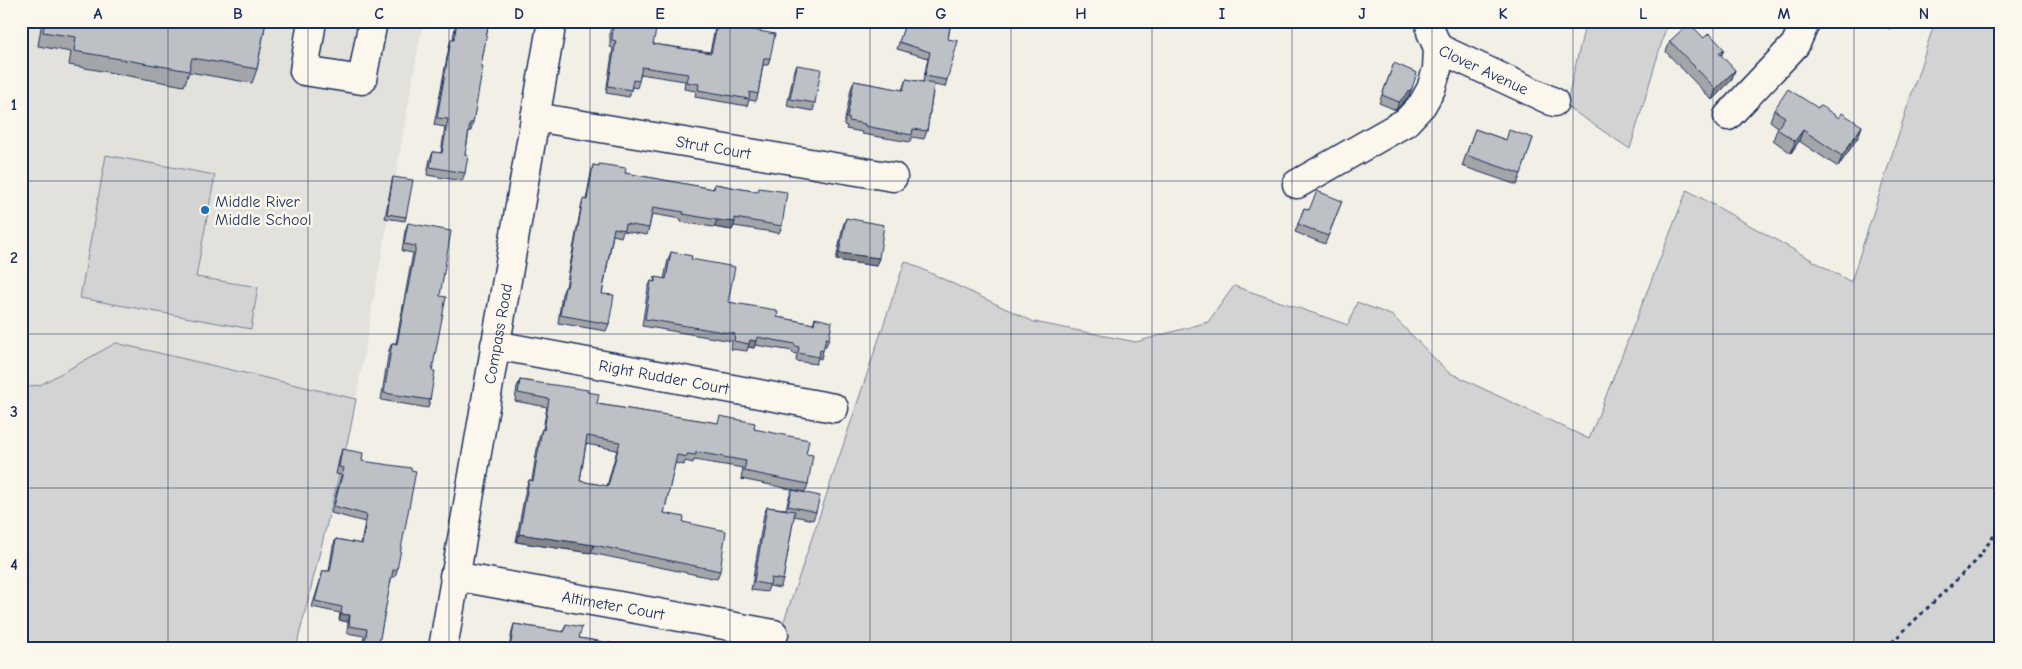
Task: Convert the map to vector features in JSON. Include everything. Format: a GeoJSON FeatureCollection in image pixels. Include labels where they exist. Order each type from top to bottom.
{"type":"FeatureCollection","features":[{"type":"Feature","properties":{"kind":"street"},"geometry":{"type":"LineString","coordinates":[[312,21],[304,71],[362,80],[373,21]]}},
{"type":"Feature","properties":{"kind":"street","name":"Compass Road"},"geometry":{"type":"LineString","coordinates":[[442,648],[552,21]]}},
{"type":"Feature","properties":{"kind":"street","name":"Clover Avenue"},"geometry":{"type":"LineString","coordinates":[[1430,21],[1431,32],[1438,48],[1554,102]]}},
{"type":"Feature","properties":{"kind":"street"},"geometry":{"type":"LineString","coordinates":[[1728,116],[1795,45],[1806,21]]}},
{"type":"Feature","properties":{"kind":"street"},"geometry":{"type":"LineString","coordinates":[[1296,184],[1406,122],[1422,105],[1431,89],[1437,69],[1438,48]]}},
{"type":"Feature","properties":{"kind":"street","name":"Strut Court"},"geometry":{"type":"LineString","coordinates":[[535,117],[893,178]]}},
{"type":"Feature","properties":{"kind":"street","name":"Right Rudder Court"},"geometry":{"type":"LineString","coordinates":[[495,345],[834,408]]}},
{"type":"Feature","properties":{"kind":"street","name":"Altimeter Court"},"geometry":{"type":"LineString","coordinates":[[454,576],[774,634]]}},
{"type":"Feature","properties":{"kind":"path"},"geometry":{"type":"LineString","coordinates":[[1886,648],[1975,562],[2001,526]]}},
{"type":"Feature","properties":{"kind":"shaded area","name":"Middle River Middle School"},"geometry":{"type":"Polygon","coordinates":[[[21,21],[423,21],[350,433],[21,400],[21,21]]]}},
{"type":"Feature","properties":{"kind":"shaded area"},"geometry":{"type":"Polygon","coordinates":[[[1586,21],[1668,21],[1630,149],[1566,106],[1586,21]]]}},
{"type":"Feature","properties":{"kind":"shaded area"},"geometry":{"type":"Polygon","coordinates":[[[1935,21],[2001,21],[2001,648],[775,648],[905,261],[1034,322],[1136,342],[1208,322],[1234,286],[1348,325],[1357,302],[1393,316],[1448,372],[1589,439],[1687,190],[1851,282],[1935,21]]]}},
{"type":"Feature","properties":{"kind":"shaded area"},"geometry":{"type":"Polygon","coordinates":[[[106,155],[215,175],[196,277],[258,287],[251,329],[80,298],[106,155]]]}},
{"type":"Feature","properties":{"kind":"shaded area"},"geometry":{"type":"Polygon","coordinates":[[[116,343],[356,399],[350,431],[296,648],[21,648],[21,387],[40,385],[116,343]]]}},
{"type":"Feature","properties":{"kind":"building"},"geometry":{"type":"Polygon","coordinates":[[[45,21],[266,21],[257,69],[192,58],[189,71],[74,51],[76,37],[43,32],[45,21]]]}},
{"type":"Feature","properties":{"kind":"building"},"geometry":{"type":"Polygon","coordinates":[[[457,21],[489,21],[473,123],[470,123],[465,155],[468,156],[465,173],[430,167],[433,152],[442,153],[448,119],[437,118],[451,39],[454,40],[457,21]]]}},
{"type":"Feature","properties":{"kind":"building"},"geometry":{"type":"Polygon","coordinates":[[[616,21],[653,21],[651,29],[656,30],[653,44],[711,53],[718,21],[732,21],[732,26],[775,34],[770,58],[764,58],[758,94],[750,92],[749,99],[698,90],[699,84],[686,82],[688,74],[642,67],[639,81],[633,80],[631,90],[608,86],[616,41],[612,40],[613,24],[616,21]]]}},
{"type":"Feature","properties":{"kind":"building"},"geometry":{"type":"Polygon","coordinates":[[[906,21],[951,21],[948,39],[958,41],[947,80],[925,76],[930,52],[899,42],[906,21]]]}},
{"type":"Feature","properties":{"kind":"building"},"geometry":{"type":"Polygon","coordinates":[[[1689,23],[1704,38],[1709,33],[1724,49],[1719,53],[1735,70],[1716,89],[1670,41],[1689,23]]]}},
{"type":"Feature","properties":{"kind":"building"},"geometry":{"type":"Polygon","coordinates":[[[1394,63],[1417,73],[1412,88],[1399,102],[1382,95],[1394,63]]]}},
{"type":"Feature","properties":{"kind":"building"},"geometry":{"type":"Polygon","coordinates":[[[797,65],[821,69],[815,103],[790,99],[797,65]]]}},
{"type":"Feature","properties":{"kind":"building"},"geometry":{"type":"Polygon","coordinates":[[[906,79],[934,84],[927,131],[913,129],[912,135],[849,121],[849,118],[847,118],[854,81],[903,90],[906,79]]]}},
{"type":"Feature","properties":{"kind":"building"},"geometry":{"type":"Polygon","coordinates":[[[1788,89],[1818,108],[1820,105],[1839,118],[1842,113],[1862,126],[1842,156],[1803,130],[1795,141],[1777,129],[1785,117],[1774,110],[1788,89]]]}},
{"type":"Feature","properties":{"kind":"building"},"geometry":{"type":"Polygon","coordinates":[[[1475,129],[1506,140],[1509,130],[1533,138],[1521,174],[1466,155],[1475,129]]]}},
{"type":"Feature","properties":{"kind":"building"},"geometry":{"type":"Polygon","coordinates":[[[599,164],[626,168],[625,173],[714,189],[715,184],[758,192],[759,188],[787,192],[782,226],[735,218],[735,222],[717,220],[653,207],[649,228],[625,224],[624,230],[614,228],[602,294],[614,295],[609,324],[560,315],[583,199],[587,200],[593,165],[599,166],[599,164]]]}},
{"type":"Feature","properties":{"kind":"building"},"geometry":{"type":"Polygon","coordinates":[[[393,177],[413,180],[406,217],[387,214],[393,177]]]}},
{"type":"Feature","properties":{"kind":"building"},"geometry":{"type":"Polygon","coordinates":[[[1317,191],[1342,201],[1328,236],[1298,224],[1304,208],[1309,210],[1317,191]]]}},
{"type":"Feature","properties":{"kind":"building"},"geometry":{"type":"Polygon","coordinates":[[[846,218],[884,225],[879,258],[839,253],[846,218]]]}},
{"type":"Feature","properties":{"kind":"building"},"geometry":{"type":"Polygon","coordinates":[[[408,223],[451,231],[440,296],[446,297],[432,371],[435,371],[430,400],[384,393],[392,343],[397,344],[416,246],[404,244],[408,223]]]}},
{"type":"Feature","properties":{"kind":"building"},"geometry":{"type":"Polygon","coordinates":[[[671,252],[692,256],[691,259],[735,267],[728,302],[776,310],[778,312],[777,317],[814,324],[815,318],[832,322],[829,339],[826,338],[823,351],[820,350],[819,357],[798,353],[799,347],[795,346],[795,344],[757,337],[756,341],[750,340],[749,344],[734,341],[735,334],[645,319],[651,281],[655,282],[655,277],[666,279],[671,252]]]}},
{"type":"Feature","properties":{"kind":"building"},"geometry":{"type":"Polygon","coordinates":[[[520,380],[588,390],[587,392],[599,394],[597,404],[718,423],[720,416],[755,423],[754,429],[809,440],[806,454],[813,455],[808,484],[744,471],[746,461],[696,452],[696,455],[687,454],[687,457],[677,455],[664,513],[684,517],[683,522],[726,531],[720,571],[594,545],[519,534],[529,480],[533,481],[549,399],[518,393],[520,380]],[[587,436],[580,481],[608,486],[620,442],[587,436]]]}},
{"type":"Feature","properties":{"kind":"building"},"geometry":{"type":"Polygon","coordinates":[[[342,449],[363,453],[362,461],[411,468],[411,470],[416,471],[397,570],[393,570],[378,648],[364,648],[367,629],[349,626],[350,615],[341,614],[342,607],[315,601],[323,571],[330,571],[336,539],[362,544],[367,515],[334,506],[344,468],[339,467],[342,449]]]}},
{"type":"Feature","properties":{"kind":"building"},"geometry":{"type":"Polygon","coordinates":[[[792,490],[820,496],[816,512],[788,506],[792,490]]]}},
{"type":"Feature","properties":{"kind":"building"},"geometry":{"type":"Polygon","coordinates":[[[767,507],[795,511],[783,580],[771,578],[770,585],[754,582],[767,507]]]}},
{"type":"Feature","properties":{"kind":"building"},"geometry":{"type":"Polygon","coordinates":[[[514,624],[564,632],[566,624],[582,627],[579,638],[639,648],[510,648],[514,624]]]}},
{"type":"Feature","properties":{"kind":"place","name":"Middle River Middle School"},"geometry":{"type":"Point","coordinates":[205,210]}}]}
